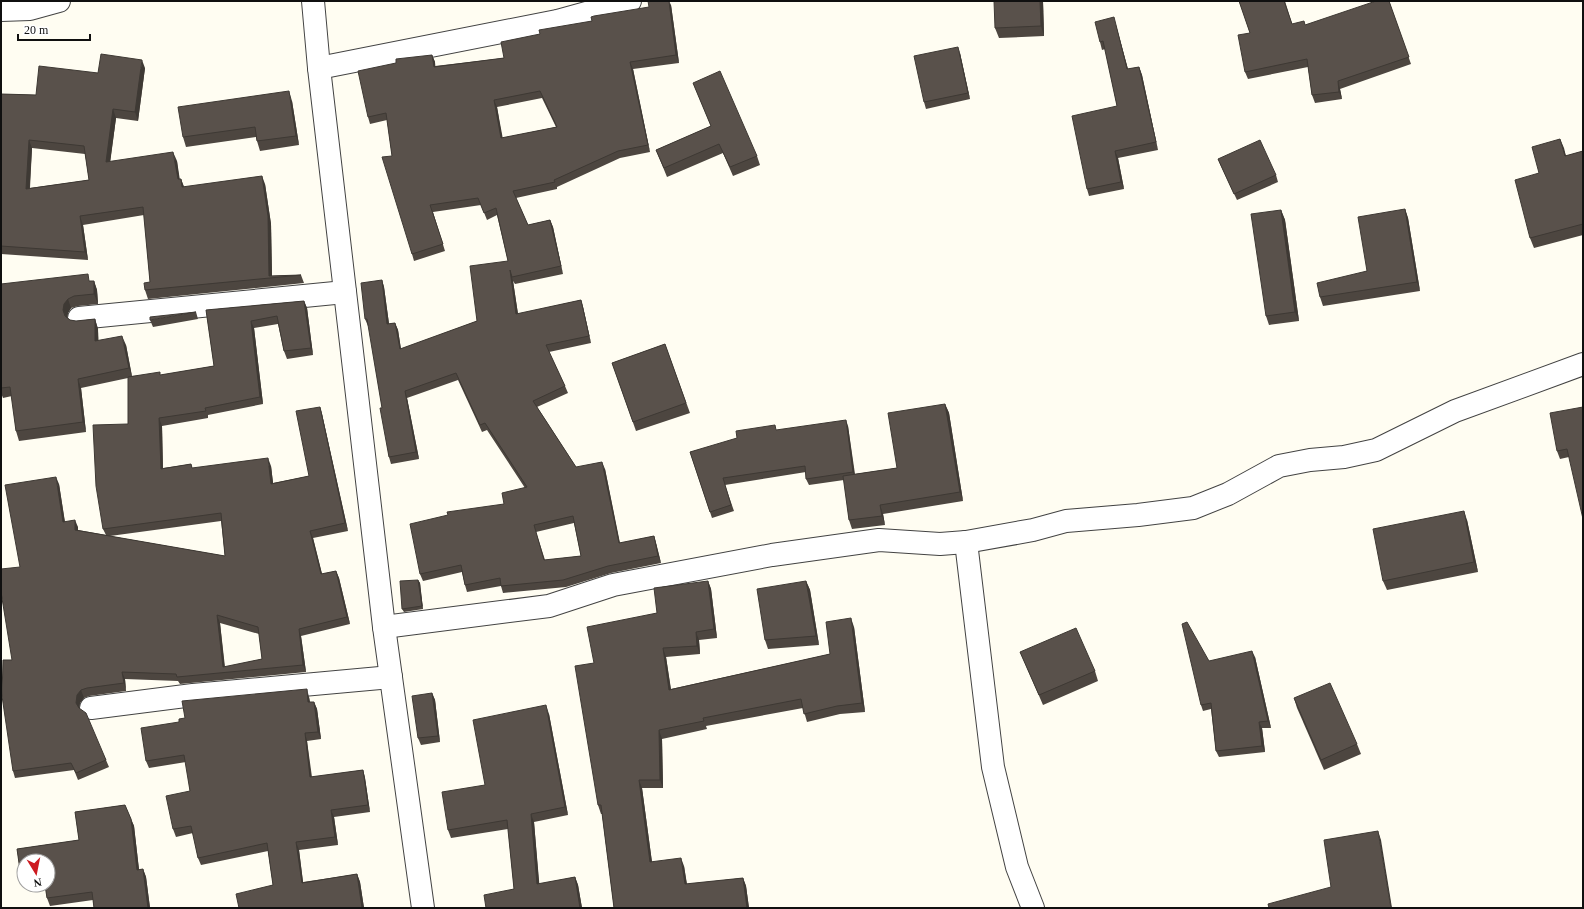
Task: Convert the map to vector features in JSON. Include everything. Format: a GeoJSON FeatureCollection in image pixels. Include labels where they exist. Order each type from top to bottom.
{"type":"FeatureCollection","features":[{"type":"Feature","properties":{"kind":"street"},"geometry":{"type":"LineString","coordinates":[[1,10],[30,9],[59,1]]}},
{"type":"Feature","properties":{"kind":"street"},"geometry":{"type":"LineString","coordinates":[[313,1],[319,68],[384,627],[422,908]]}},
{"type":"Feature","properties":{"kind":"street"},"geometry":{"type":"LineString","coordinates":[[319,68],[557,21],[630,1]]}},
{"type":"Feature","properties":{"kind":"street"},"geometry":{"type":"LineString","coordinates":[[79,318],[345,292]]}},
{"type":"Feature","properties":{"kind":"street"},"geometry":{"type":"LineString","coordinates":[[384,627],[549,606],[613,585],[772,555],[879,540],[940,544],[966,542],[1033,530],[1066,521],[1138,515],[1193,508],[1228,494],[1279,466],[1310,460],[1344,457],[1376,450],[1455,411],[1583,364]]}},
{"type":"Feature","properties":{"kind":"street"},"geometry":{"type":"LineString","coordinates":[[966,542],[993,767],[1017,867],[1032,908]]}},
{"type":"Feature","properties":{"kind":"street"},"geometry":{"type":"LineString","coordinates":[[91,708],[192,694],[391,677]]}},
{"type":"Feature","properties":{"kind":"building"},"geometry":{"type":"Polygon","coordinates":[[[648,1],[669,1],[676,55],[630,62],[648,145],[618,151],[554,180],[555,182],[513,191],[528,225],[550,220],[561,266],[512,277],[510,270],[516,314],[581,300],[589,336],[546,345],[565,386],[533,401],[576,467],[602,462],[619,543],[654,536],[658,556],[608,566],[563,580],[501,586],[500,578],[465,585],[461,565],[420,574],[410,524],[448,515],[447,512],[504,504],[502,493],[527,487],[485,423],[480,425],[456,373],[405,391],[416,452],[389,457],[367,319],[365,319],[361,283],[382,280],[387,324],[395,323],[400,349],[477,321],[470,266],[508,261],[496,208],[484,213],[478,198],[430,205],[443,244],[412,254],[382,157],[392,156],[386,113],[368,117],[358,71],[396,63],[396,59],[432,55],[434,67],[504,58],[501,42],[540,34],[539,30],[592,21],[591,17],[594,16],[649,7],[648,1]],[[540,91],[494,100],[501,138],[557,127],[540,91]],[[573,516],[534,525],[544,560],[581,556],[573,516]]]}},
{"type":"Feature","properties":{"kind":"building"},"geometry":{"type":"Polygon","coordinates":[[[994,1],[1040,1],[1041,26],[995,28],[994,1]]]}},
{"type":"Feature","properties":{"kind":"building"},"geometry":{"type":"Polygon","coordinates":[[[1239,1],[1284,1],[1292,24],[1304,21],[1305,25],[1376,1],[1389,1],[1409,57],[1338,81],[1339,92],[1312,95],[1307,59],[1245,72],[1238,35],[1250,33],[1239,1]]]}},
{"type":"Feature","properties":{"kind":"building"},"geometry":{"type":"Polygon","coordinates":[[[1114,17],[1127,69],[1139,67],[1156,142],[1115,151],[1121,182],[1087,189],[1072,116],[1117,106],[1103,41],[1100,42],[1095,22],[1114,17]]]}},
{"type":"Feature","properties":{"kind":"building"},"geometry":{"type":"Polygon","coordinates":[[[958,47],[968,93],[924,102],[914,56],[958,47]]]}},
{"type":"Feature","properties":{"kind":"building"},"geometry":{"type":"Polygon","coordinates":[[[101,54],[142,60],[135,112],[113,109],[106,162],[173,152],[178,179],[181,179],[182,187],[262,176],[268,216],[269,276],[301,275],[145,290],[144,283],[150,282],[143,207],[80,216],[85,252],[1,246],[1,94],[36,95],[39,66],[98,73],[101,54]],[[29,140],[26,189],[89,180],[84,146],[29,140]]]}},
{"type":"Feature","properties":{"kind":"building"},"geometry":{"type":"Polygon","coordinates":[[[720,71],[757,156],[730,167],[719,144],[664,168],[656,150],[711,126],[693,83],[720,71]]]}},
{"type":"Feature","properties":{"kind":"building"},"geometry":{"type":"Polygon","coordinates":[[[289,91],[296,136],[257,141],[255,127],[183,137],[178,107],[289,91]]]}},
{"type":"Feature","properties":{"kind":"building"},"geometry":{"type":"Polygon","coordinates":[[[1560,139],[1565,156],[1583,151],[1583,224],[1530,238],[1515,180],[1539,173],[1532,147],[1560,139]]]}},
{"type":"Feature","properties":{"kind":"building"},"geometry":{"type":"Polygon","coordinates":[[[1260,140],[1276,175],[1234,194],[1218,159],[1260,140]]]}},
{"type":"Feature","properties":{"kind":"building"},"geometry":{"type":"Polygon","coordinates":[[[1405,209],[1417,282],[1320,297],[1317,283],[1367,271],[1358,217],[1405,209]]]}},
{"type":"Feature","properties":{"kind":"building"},"geometry":{"type":"Polygon","coordinates":[[[1281,210],[1295,312],[1266,316],[1251,214],[1281,210]]]}},
{"type":"Feature","properties":{"kind":"building"},"geometry":{"type":"Polygon","coordinates":[[[88,274],[89,281],[94,281],[94,294],[74,296],[68,299],[64,304],[63,310],[65,316],[70,320],[76,321],[95,319],[95,341],[122,336],[129,368],[78,379],[83,422],[16,431],[10,387],[1,388],[1,284],[88,274]]]}},
{"type":"Feature","properties":{"kind":"building"},"geometry":{"type":"Polygon","coordinates":[[[304,301],[311,348],[284,351],[277,316],[251,321],[260,397],[205,408],[206,411],[159,418],[161,469],[191,464],[192,468],[268,458],[271,484],[309,476],[296,411],[320,407],[345,523],[310,531],[321,574],[336,571],[347,617],[299,629],[303,665],[177,677],[176,674],[122,672],[124,683],[81,690],[77,695],[76,703],[79,708],[86,713],[106,760],[76,773],[71,763],[13,771],[2,696],[3,660],[12,660],[1,592],[1,569],[20,567],[5,485],[56,477],[63,522],[75,520],[75,530],[225,556],[221,513],[103,529],[96,486],[93,425],[128,424],[128,377],[160,372],[160,375],[214,366],[206,310],[304,301]],[[217,615],[223,667],[262,659],[258,627],[217,615]]]}},
{"type":"Feature","properties":{"kind":"building"},"geometry":{"type":"Polygon","coordinates":[[[196,312],[150,320],[150,317],[196,312]]]}},
{"type":"Feature","properties":{"kind":"building"},"geometry":{"type":"Polygon","coordinates":[[[665,344],[686,403],[633,422],[612,363],[665,344]]]}},
{"type":"Feature","properties":{"kind":"building"},"geometry":{"type":"Polygon","coordinates":[[[945,404],[960,492],[880,505],[882,516],[849,520],[843,476],[897,468],[888,413],[945,404]]]}},
{"type":"Feature","properties":{"kind":"building"},"geometry":{"type":"Polygon","coordinates":[[[1583,407],[1583,519],[1567,449],[1557,451],[1550,413],[1583,407]]]}},
{"type":"Feature","properties":{"kind":"building"},"geometry":{"type":"Polygon","coordinates":[[[846,420],[853,472],[806,479],[805,466],[723,478],[731,505],[710,512],[690,452],[737,438],[736,431],[775,425],[776,430],[846,420]]]}},
{"type":"Feature","properties":{"kind":"building"},"geometry":{"type":"Polygon","coordinates":[[[1464,511],[1474,562],[1383,581],[1373,529],[1464,511]]]}},
{"type":"Feature","properties":{"kind":"building"},"geometry":{"type":"Polygon","coordinates":[[[418,580],[422,606],[402,609],[400,581],[418,580]]]}},
{"type":"Feature","properties":{"kind":"building"},"geometry":{"type":"Polygon","coordinates":[[[708,581],[714,629],[696,632],[697,646],[663,648],[669,690],[830,654],[826,622],[851,618],[862,703],[837,706],[804,714],[801,699],[703,718],[704,721],[659,730],[660,780],[639,780],[650,862],[681,858],[685,884],[743,878],[747,908],[614,908],[601,805],[598,805],[575,666],[594,663],[587,627],[657,613],[654,588],[708,581]]]}},
{"type":"Feature","properties":{"kind":"building"},"geometry":{"type":"Polygon","coordinates":[[[806,581],[816,636],[765,640],[757,589],[806,581]]]}},
{"type":"Feature","properties":{"kind":"building"},"geometry":{"type":"Polygon","coordinates":[[[1187,622],[1209,661],[1252,651],[1268,721],[1259,722],[1262,746],[1216,751],[1211,703],[1201,705],[1182,624],[1187,622]]]}},
{"type":"Feature","properties":{"kind":"building"},"geometry":{"type":"Polygon","coordinates":[[[1076,628],[1095,671],[1039,695],[1020,652],[1076,628]]]}},
{"type":"Feature","properties":{"kind":"building"},"geometry":{"type":"Polygon","coordinates":[[[1330,683],[1357,744],[1321,760],[1294,698],[1330,683]]]}},
{"type":"Feature","properties":{"kind":"building"},"geometry":{"type":"Polygon","coordinates":[[[307,689],[308,702],[314,702],[318,732],[305,733],[310,777],[363,770],[368,805],[331,810],[335,837],[296,842],[302,883],[357,874],[362,908],[239,908],[236,894],[273,885],[267,843],[198,858],[191,826],[173,829],[166,796],[190,791],[184,755],[146,761],[141,728],[179,722],[179,719],[185,718],[182,701],[307,689]]]}},
{"type":"Feature","properties":{"kind":"building"},"geometry":{"type":"Polygon","coordinates":[[[432,693],[438,736],[418,738],[412,696],[432,693]]]}},
{"type":"Feature","properties":{"kind":"building"},"geometry":{"type":"Polygon","coordinates":[[[546,705],[565,807],[531,814],[537,884],[575,877],[580,908],[486,908],[484,895],[514,889],[507,820],[448,830],[442,792],[485,785],[473,720],[546,705]]]}},
{"type":"Feature","properties":{"kind":"building"},"geometry":{"type":"Polygon","coordinates":[[[125,805],[131,819],[137,870],[143,869],[148,908],[94,908],[92,892],[47,898],[46,893],[56,893],[56,853],[18,853],[17,849],[79,840],[75,812],[125,805]]]}},
{"type":"Feature","properties":{"kind":"building"},"geometry":{"type":"Polygon","coordinates":[[[1378,831],[1391,908],[1269,908],[1268,904],[1331,887],[1324,840],[1378,831]]]}}]}
